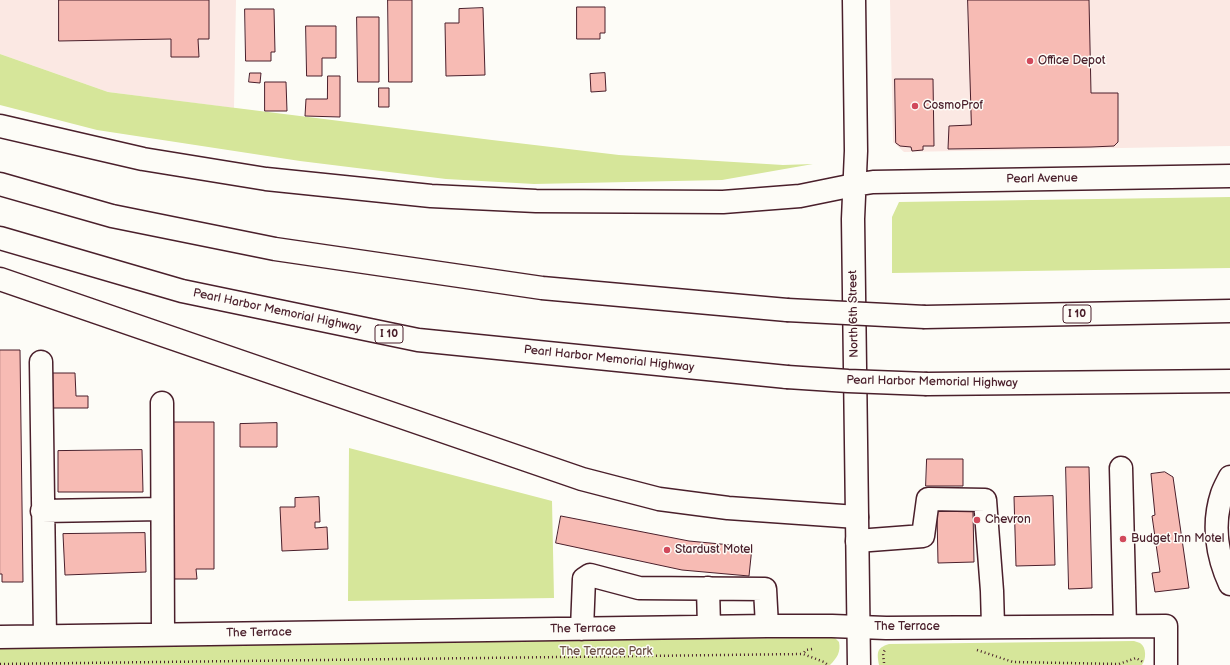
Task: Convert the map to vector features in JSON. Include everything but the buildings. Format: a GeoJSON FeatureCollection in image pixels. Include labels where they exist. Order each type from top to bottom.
{"type":"FeatureCollection","features":[{"type":"Feature","properties":{"kind":"main road","name":"North 6th Street"},"geometry":{"type":"LineString","coordinates":[[854,0],[856,151],[852,219],[859,665]]}},
{"type":"Feature","properties":{"kind":"main road","name":"Pearl Avenue"},"geometry":{"type":"LineString","coordinates":[[0,126],[143,159],[258,178],[431,196],[536,201],[723,202],[800,196],[854,185],[880,182],[1230,176]]}},
{"type":"Feature","properties":{"kind":"main road","name":"I 10"},"geometry":{"type":"LineString","coordinates":[[0,184],[112,216],[275,249],[542,288],[787,310],[925,317],[1230,311]]}},
{"type":"Feature","properties":{"kind":"main road","name":"Pearl Harbor Memorial Highway"},"geometry":{"type":"LineString","coordinates":[[0,238],[182,291],[418,340],[787,377],[848,381],[927,384],[1230,381]]}},
{"type":"Feature","properties":{"kind":"main road"},"geometry":{"type":"LineString","coordinates":[[0,279],[582,479],[659,499],[728,508],[857,517]]}},
{"type":"Feature","properties":{"kind":"main road"},"geometry":{"type":"LineString","coordinates":[[41,362],[45,636]]}},
{"type":"Feature","properties":{"kind":"main road"},"geometry":{"type":"LineString","coordinates":[[162,403],[163,634]]}},
{"type":"Feature","properties":{"kind":"main road"},"geometry":{"type":"LineString","coordinates":[[1121,468],[1126,626]]}},
{"type":"Feature","properties":{"kind":"main road"},"geometry":{"type":"LineString","coordinates":[[1230,477],[1222,494],[1217,517],[1217,543],[1222,568],[1230,584]]}},
{"type":"Feature","properties":{"kind":"main road"},"geometry":{"type":"LineString","coordinates":[[857,541],[923,536],[928,499],[985,500],[992,591],[993,626]]}},
{"type":"Feature","properties":{"kind":"main road"},"geometry":{"type":"LineString","coordinates":[[42,511],[162,509]]}},
{"type":"Feature","properties":{"kind":"main road"},"geometry":{"type":"LineString","coordinates":[[582,629],[584,579],[590,576],[639,588],[765,589],[767,626]]}},
{"type":"Feature","properties":{"kind":"main road"},"geometry":{"type":"LineString","coordinates":[[708,588],[709,627]]}},
{"type":"Feature","properties":{"kind":"main road","name":"The Terrace"},"geometry":{"type":"LineString","coordinates":[[0,637],[767,626],[1166,626],[1166,665]]}},
{"type":"Feature","properties":{"kind":"path"},"geometry":{"type":"LineString","coordinates":[[803,654],[806,650],[813,648]]}},
{"type":"Feature","properties":{"kind":"path"},"geometry":{"type":"LineString","coordinates":[[884,663],[883,652],[886,648]]}},
{"type":"Feature","properties":{"kind":"path"},"geometry":{"type":"LineString","coordinates":[[972,650],[979,650],[1013,662],[1119,664],[1136,658],[1143,662]]}},
{"type":"Feature","properties":{"kind":"path"},"geometry":{"type":"LineString","coordinates":[[0,664],[803,654],[828,665]]}},
{"type":"Feature","properties":{"kind":"shaded area"},"geometry":{"type":"Polygon","coordinates":[[[0,0],[236,0],[234,108],[108,92],[0,54],[0,0]]]}},
{"type":"Feature","properties":{"kind":"shaded area"},"geometry":{"type":"Polygon","coordinates":[[[890,0],[1230,0],[1230,146],[904,152],[893,142],[890,0]]]}},
{"type":"Feature","properties":{"kind":"green space"},"geometry":{"type":"Polygon","coordinates":[[[0,54],[108,92],[619,155],[783,165],[813,164],[722,180],[534,184],[446,179],[300,161],[97,130],[0,105],[0,54]]]}},
{"type":"Feature","properties":{"kind":"green space"},"geometry":{"type":"Polygon","coordinates":[[[1230,197],[1230,268],[892,273],[892,217],[899,202],[1230,197]]]}},
{"type":"Feature","properties":{"kind":"green space"},"geometry":{"type":"Polygon","coordinates":[[[349,448],[552,501],[554,598],[348,601],[349,448]]]}},
{"type":"Feature","properties":{"kind":"green space","name":"The Terrace Park"},"geometry":{"type":"Polygon","coordinates":[[[835,638],[839,642],[839,652],[830,665],[0,665],[0,648],[593,639],[835,638]]]}},
{"type":"Feature","properties":{"kind":"green space"},"geometry":{"type":"Polygon","coordinates":[[[1134,641],[1140,643],[1145,650],[1145,657],[1142,665],[879,665],[878,657],[878,652],[880,649],[889,644],[1134,641]]]}},
{"type":"Feature","properties":{"kind":"place","name":"Office Depot"},"geometry":{"type":"Point","coordinates":[1030,61]}},
{"type":"Feature","properties":{"kind":"place","name":"CosmoProf"},"geometry":{"type":"Point","coordinates":[915,106]}},
{"type":"Feature","properties":{"kind":"place","name":"Chevron"},"geometry":{"type":"Point","coordinates":[977,520]}},
{"type":"Feature","properties":{"kind":"place","name":"Budget Inn Motel"},"geometry":{"type":"Point","coordinates":[1123,539]}},
{"type":"Feature","properties":{"kind":"place","name":"Stardust Motel"},"geometry":{"type":"Point","coordinates":[667,550]}}]}
